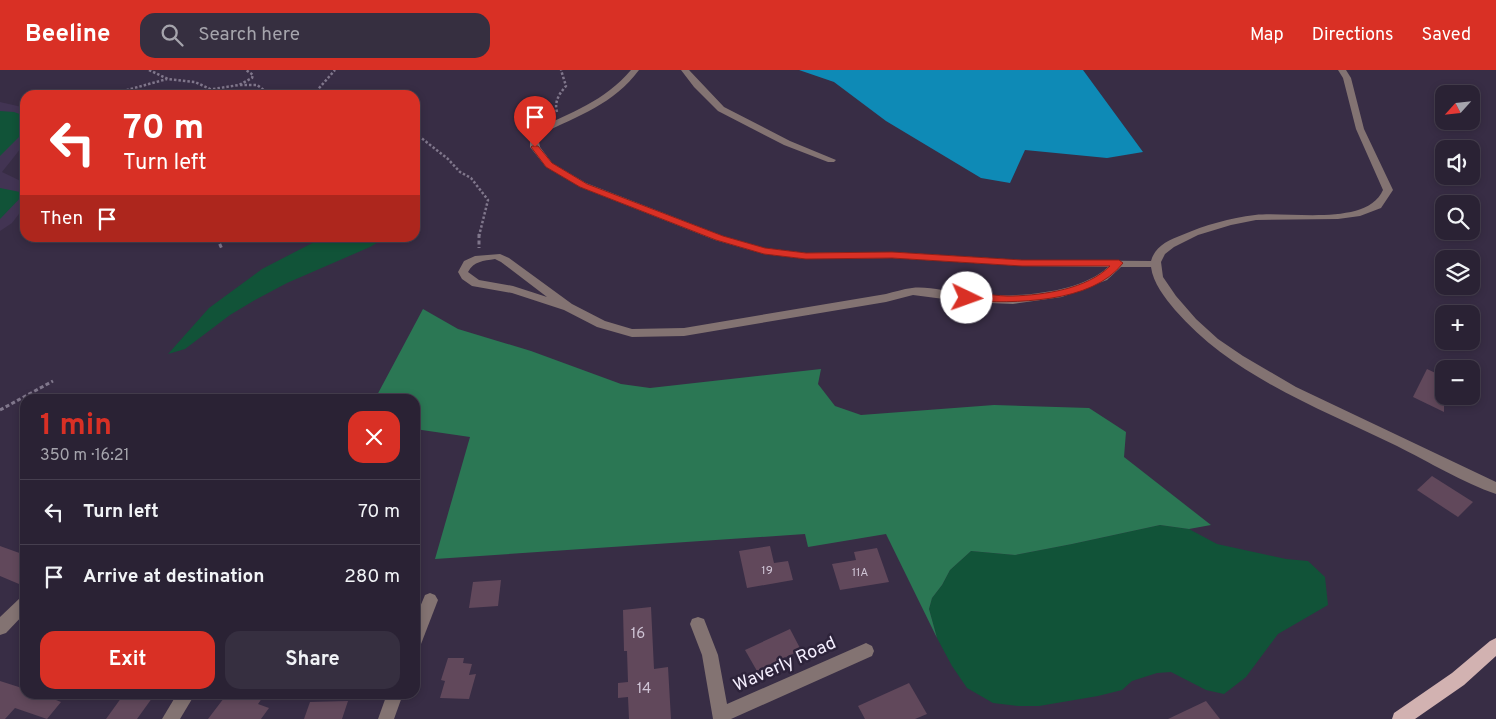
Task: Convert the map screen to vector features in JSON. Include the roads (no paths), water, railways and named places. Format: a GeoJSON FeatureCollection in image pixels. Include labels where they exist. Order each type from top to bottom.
{"type":"FeatureCollection","features":[{"type":"Feature","properties":{"kind":"main road"},"geometry":{"type":"LineString","coordinates":[[1400,719],[1458,679],[1496,646]]}},
{"type":"Feature","properties":{"kind":"street"},"geometry":{"type":"LineString","coordinates":[[635,70],[624,85],[602,103],[538,132],[534,142],[540,156],[563,175],[607,195],[694,229],[764,251],[806,256],[892,255],[1022,263],[1157,264]]}},
{"type":"Feature","properties":{"kind":"street"},"geometry":{"type":"LineString","coordinates":[[685,70],[696,85],[721,109],[787,143],[831,160]]}},
{"type":"Feature","properties":{"kind":"street"},"geometry":{"type":"LineString","coordinates":[[1342,70],[1347,78],[1360,129],[1388,190],[1384,199],[1372,209],[1346,216],[1313,218],[1280,216],[1244,219],[1214,225],[1160,250],[1157,257],[1158,276],[1180,309],[1205,334],[1244,362],[1294,390],[1496,488]]}},
{"type":"Feature","properties":{"kind":"street"},"geometry":{"type":"LineString","coordinates":[[568,307],[513,290],[476,283],[466,277],[463,272],[464,267],[468,263],[480,258],[496,256],[505,260],[568,307],[601,324],[632,333],[684,332],[886,298],[913,291],[967,298],[1013,300],[1062,293],[1103,278],[1119,263]]}},
{"type":"Feature","properties":{"kind":"street"},"geometry":{"type":"LineString","coordinates":[[420,627],[430,600]]}},
{"type":"Feature","properties":{"kind":"street"},"geometry":{"type":"LineString","coordinates":[[0,628],[20,608]]}},
{"type":"Feature","properties":{"kind":"street"},"geometry":{"type":"LineString","coordinates":[[698,624],[710,655],[721,717]]}},
{"type":"Feature","properties":{"kind":"street","name":"Waverly Road"},"geometry":{"type":"LineString","coordinates":[[721,717],[866,650]]}},
{"type":"Feature","properties":{"kind":"street"},"geometry":{"type":"LineString","coordinates":[[170,719],[184,699]]}},
{"type":"Feature","properties":{"kind":"street"},"geometry":{"type":"LineString","coordinates":[[386,719],[393,699]]}},
{"type":"Feature","properties":{"kind":"water"},"geometry":{"type":"Polygon","coordinates":[[[799,70],[1083,70],[1143,152],[1107,158],[1025,150],[1010,183],[981,178],[886,121],[834,82],[799,70]]]}}]}
